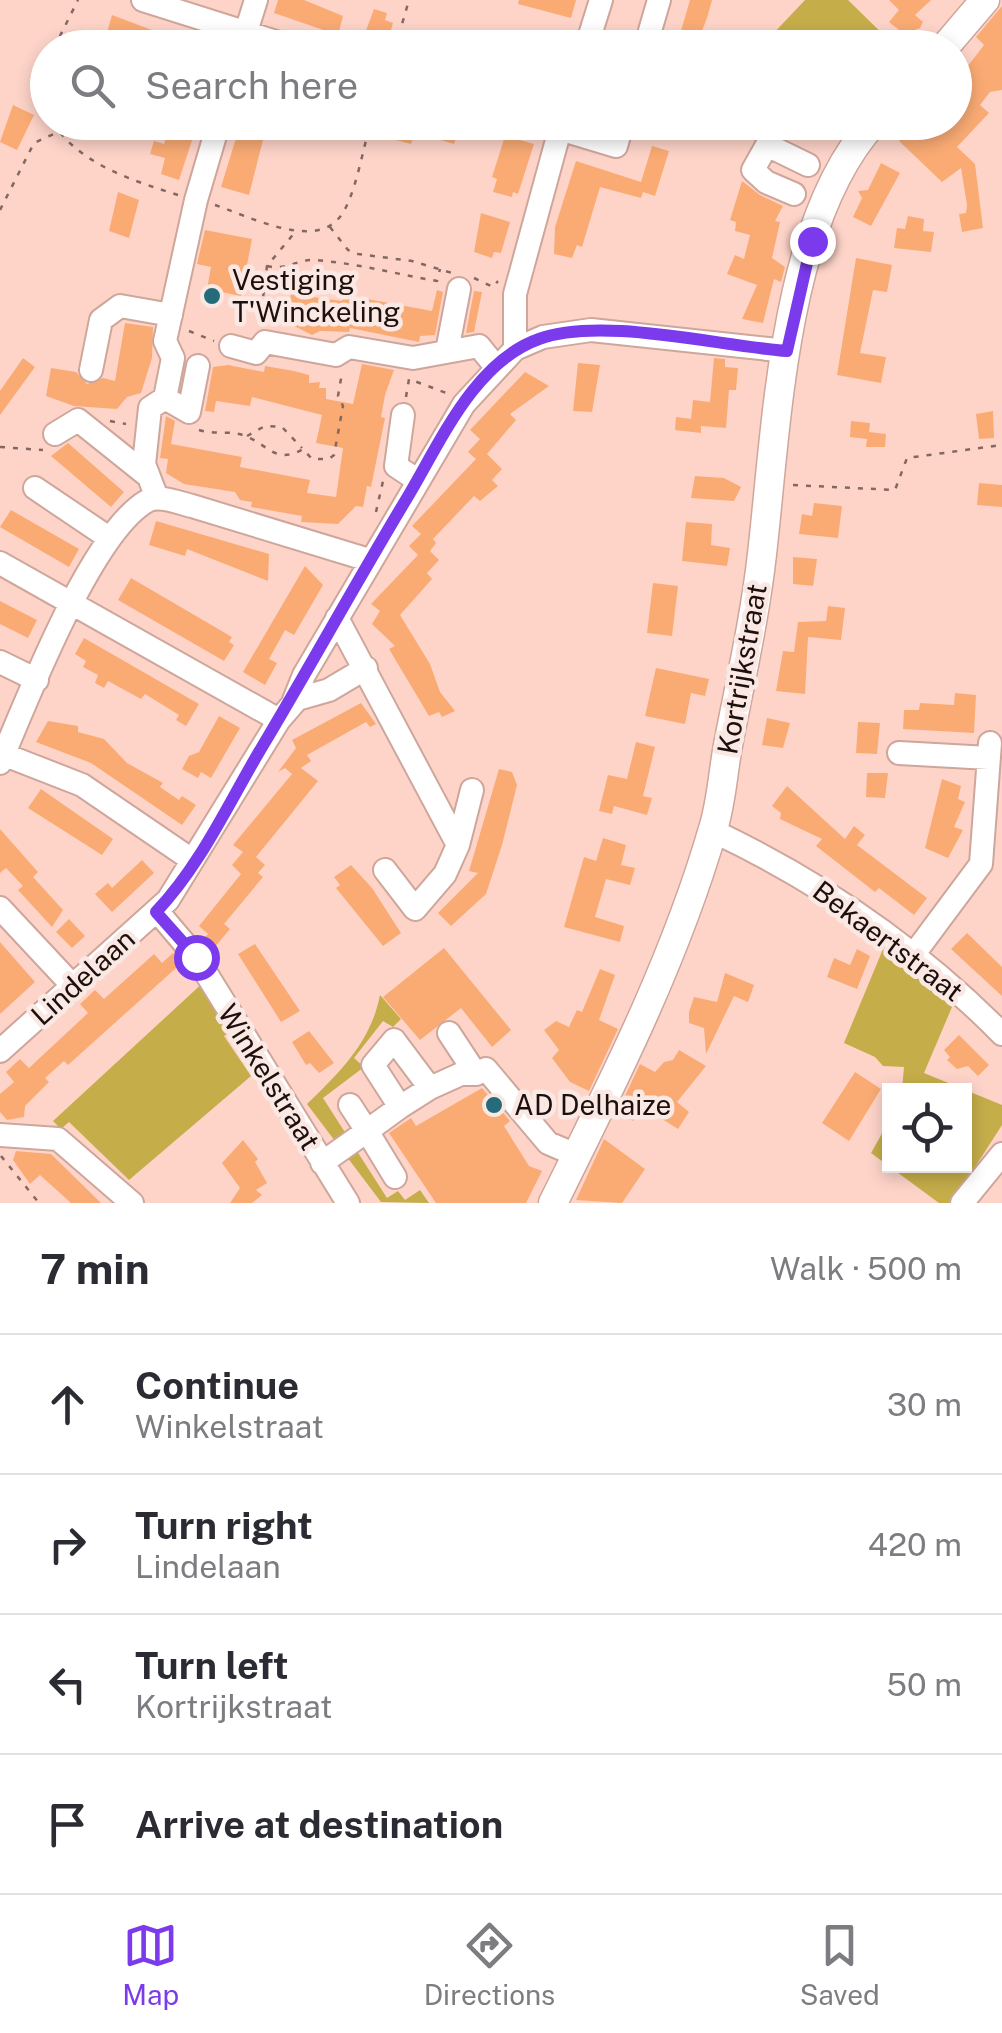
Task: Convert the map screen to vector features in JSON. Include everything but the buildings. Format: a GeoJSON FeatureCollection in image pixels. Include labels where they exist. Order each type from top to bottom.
{"type":"FeatureCollection","features":[{"type":"Feature","properties":{"kind":"main road"},"geometry":{"type":"LineString","coordinates":[[959,30],[985,0]]}},
{"type":"Feature","properties":{"kind":"main road","name":"Kortrijkstraat"},"geometry":{"type":"LineString","coordinates":[[552,1203],[640,1027],[713,831],[750,640],[787,351],[819,213],[840,164],[859,140]]}},
{"type":"Feature","properties":{"kind":"street"},"geometry":{"type":"LineString","coordinates":[[143,0],[219,30]]}},
{"type":"Feature","properties":{"kind":"street"},"geometry":{"type":"LineString","coordinates":[[247,30],[256,0]]}},
{"type":"Feature","properties":{"kind":"street"},"geometry":{"type":"LineString","coordinates":[[592,30],[601,0]]}},
{"type":"Feature","properties":{"kind":"street"},"geometry":{"type":"LineString","coordinates":[[650,30],[659,0]]}},
{"type":"Feature","properties":{"kind":"street"},"geometry":{"type":"LineString","coordinates":[[192,860],[82,785],[1,757],[73,603],[109,538],[147,501],[152,487],[144,464],[150,408],[165,398],[173,358],[166,340],[196,200],[214,140]]}},
{"type":"Feature","properties":{"kind":"street"},"geometry":{"type":"LineString","coordinates":[[515,349],[518,284],[557,140]]}},
{"type":"Feature","properties":{"kind":"street"},"geometry":{"type":"LineString","coordinates":[[808,165],[767,144],[753,170],[772,185],[794,194],[804,208],[819,213]]}},
{"type":"Feature","properties":{"kind":"street"},"geometry":{"type":"LineString","coordinates":[[794,194],[808,165],[815,160],[840,164]]}},
{"type":"Feature","properties":{"kind":"street"},"geometry":{"type":"LineString","coordinates":[[447,350],[460,288]]}},
{"type":"Feature","properties":{"kind":"street"},"geometry":{"type":"LineString","coordinates":[[91,370],[101,320],[120,306],[170,319]]}},
{"type":"Feature","properties":{"kind":"street","name":"Lindelaan"},"geometry":{"type":"LineString","coordinates":[[0,1051],[156,912],[185,879],[192,860],[279,720],[315,681],[332,651],[337,618],[470,396],[515,349],[543,337],[592,330],[787,351]]}},
{"type":"Feature","properties":{"kind":"street"},"geometry":{"type":"LineString","coordinates":[[230,346],[256,352],[266,342],[336,355],[346,350],[411,368],[447,350],[479,346],[496,367]]}},
{"type":"Feature","properties":{"kind":"street"},"geometry":{"type":"LineString","coordinates":[[165,398],[189,412],[198,366]]}},
{"type":"Feature","properties":{"kind":"street"},"geometry":{"type":"LineString","coordinates":[[403,414],[394,470],[418,480]]}},
{"type":"Feature","properties":{"kind":"street"},"geometry":{"type":"LineString","coordinates":[[55,434],[78,420],[152,487],[370,560]]}},
{"type":"Feature","properties":{"kind":"street"},"geometry":{"type":"LineString","coordinates":[[35,488],[109,538]]}},
{"type":"Feature","properties":{"kind":"street"},"geometry":{"type":"LineString","coordinates":[[0,563],[279,720]]}},
{"type":"Feature","properties":{"kind":"street"},"geometry":{"type":"LineString","coordinates":[[337,618],[458,845]]}},
{"type":"Feature","properties":{"kind":"street"},"geometry":{"type":"LineString","coordinates":[[0,662],[38,680]]}},
{"type":"Feature","properties":{"kind":"street"},"geometry":{"type":"LineString","coordinates":[[294,700],[330,690],[366,668]]}},
{"type":"Feature","properties":{"kind":"street"},"geometry":{"type":"LineString","coordinates":[[899,753],[989,751],[981,864],[914,954]]}},
{"type":"Feature","properties":{"kind":"street"},"geometry":{"type":"LineString","coordinates":[[385,870],[420,916],[446,874],[470,800],[440,805]]}},
{"type":"Feature","properties":{"kind":"street","name":"Bekaertstraat"},"geometry":{"type":"LineString","coordinates":[[713,831],[811,883],[914,954],[1002,1034]]}},
{"type":"Feature","properties":{"kind":"street"},"geometry":{"type":"LineString","coordinates":[[0,908],[72,985]]}},
{"type":"Feature","properties":{"kind":"street","name":"Winkelstraat"},"geometry":{"type":"LineString","coordinates":[[156,912],[196,957],[345,1201]]}},
{"type":"Feature","properties":{"kind":"street"},"geometry":{"type":"LineString","coordinates":[[449,1032],[476,1074]]}},
{"type":"Feature","properties":{"kind":"street"},"geometry":{"type":"LineString","coordinates":[[400,1107],[373,1065],[394,1040],[430,1088]]}},
{"type":"Feature","properties":{"kind":"street"},"geometry":{"type":"LineString","coordinates":[[322,1163],[430,1088],[461,1074],[486,1069],[548,1142],[576,1155]]}},
{"type":"Feature","properties":{"kind":"street"},"geometry":{"type":"LineString","coordinates":[[350,1105],[395,1177]]}},
{"type":"Feature","properties":{"kind":"street"},"geometry":{"type":"LineString","coordinates":[[0,1136],[54,1138],[132,1203]]}},
{"type":"Feature","properties":{"kind":"street"},"geometry":{"type":"LineString","coordinates":[[962,1203],[1002,1154]]}},
{"type":"Feature","properties":{"kind":"path"},"geometry":{"type":"LineString","coordinates":[[63,30],[78,0]]}},
{"type":"Feature","properties":{"kind":"path"},"geometry":{"type":"LineString","coordinates":[[400,30],[409,0]]}},
{"type":"Feature","properties":{"kind":"path"},"geometry":{"type":"LineString","coordinates":[[0,210],[34,143],[41,140]]}},
{"type":"Feature","properties":{"kind":"path"},"geometry":{"type":"LineString","coordinates":[[69,140],[99,165],[297,230],[322,230],[330,226],[346,204],[366,140]]}},
{"type":"Feature","properties":{"kind":"path"},"geometry":{"type":"LineString","coordinates":[[330,226],[348,250],[358,254],[485,280],[494,287],[496,280],[518,284]]}},
{"type":"Feature","properties":{"kind":"path"},"geometry":{"type":"LineString","coordinates":[[256,352],[268,266],[297,230]]}},
{"type":"Feature","properties":{"kind":"path"},"geometry":{"type":"LineString","coordinates":[[354,264],[358,254]]}},
{"type":"Feature","properties":{"kind":"path"},"geometry":{"type":"LineString","coordinates":[[268,266],[276,268],[314,260],[354,264],[402,279],[437,281],[440,270]]}},
{"type":"Feature","properties":{"kind":"path"},"geometry":{"type":"LineString","coordinates":[[170,319],[230,346]]}},
{"type":"Feature","properties":{"kind":"path"},"geometry":{"type":"LineString","coordinates":[[247,436],[266,426],[282,427],[312,460],[334,455],[346,350]]}},
{"type":"Feature","properties":{"kind":"path"},"geometry":{"type":"LineString","coordinates":[[411,368],[437,392],[470,396]]}},
{"type":"Feature","properties":{"kind":"path"},"geometry":{"type":"LineString","coordinates":[[189,412],[196,430],[247,436],[278,456],[290,456],[303,449]]}},
{"type":"Feature","properties":{"kind":"path"},"geometry":{"type":"LineString","coordinates":[[0,447],[43,450],[55,434]]}},
{"type":"Feature","properties":{"kind":"path"},"geometry":{"type":"LineString","coordinates":[[769,484],[895,490],[907,458],[1002,445]]}},
{"type":"Feature","properties":{"kind":"path"},"geometry":{"type":"LineString","coordinates":[[374,524],[383,482],[394,470]]}},
{"type":"Feature","properties":{"kind":"path"},"geometry":{"type":"LineString","coordinates":[[0,1154],[39,1203]]}},
{"type":"Feature","properties":{"kind":"shaded area"},"geometry":{"type":"Polygon","coordinates":[[[805,0],[848,0],[879,30],[777,30],[805,0]]]}},
{"type":"Feature","properties":{"kind":"shaded area"},"geometry":{"type":"Polygon","coordinates":[[[883,949],[952,1007],[924,1073],[948,1083],[903,1083],[904,1067],[883,1066],[875,1057],[844,1043],[883,949]]]}},
{"type":"Feature","properties":{"kind":"shaded area"},"geometry":{"type":"Polygon","coordinates":[[[206,980],[232,1030],[224,1036],[251,1076],[129,1180],[69,1122],[61,1129],[53,1121],[206,980]]]}},
{"type":"Feature","properties":{"kind":"shaded area"},"geometry":{"type":"Polygon","coordinates":[[[380,995],[401,1019],[393,1027],[383,1021],[354,1058],[364,1067],[323,1098],[387,1198],[398,1191],[405,1200],[420,1190],[429,1203],[381,1202],[307,1104],[362,1042],[380,995]]]}},
{"type":"Feature","properties":{"kind":"shaded area"},"geometry":{"type":"Polygon","coordinates":[[[972,1093],[1002,1105],[1002,1125],[972,1172],[972,1093]]]}},
{"type":"Feature","properties":{"kind":"shaded area"},"geometry":{"type":"Polygon","coordinates":[[[882,1133],[882,1161],[871,1153],[882,1133]]]}},
{"type":"Feature","properties":{"kind":"shaded area"},"geometry":{"type":"Polygon","coordinates":[[[898,1173],[971,1173],[952,1203],[939,1203],[898,1173]]]}},
{"type":"Feature","properties":{"kind":"place","name":"Vestiging T'Winckeling"},"geometry":{"type":"Point","coordinates":[212,296]}},
{"type":"Feature","properties":{"kind":"place","name":"AD Delhaize"},"geometry":{"type":"Point","coordinates":[494,1105]}},
{"type":"Feature","properties":{"kind":"route"},"geometry":{"type":"LineString","coordinates":[[196,957],[156,912],[185,879],[192,860],[294,700],[304,675],[370,560],[483,378],[515,349],[543,337],[592,330],[787,351],[812,241]]}}]}
